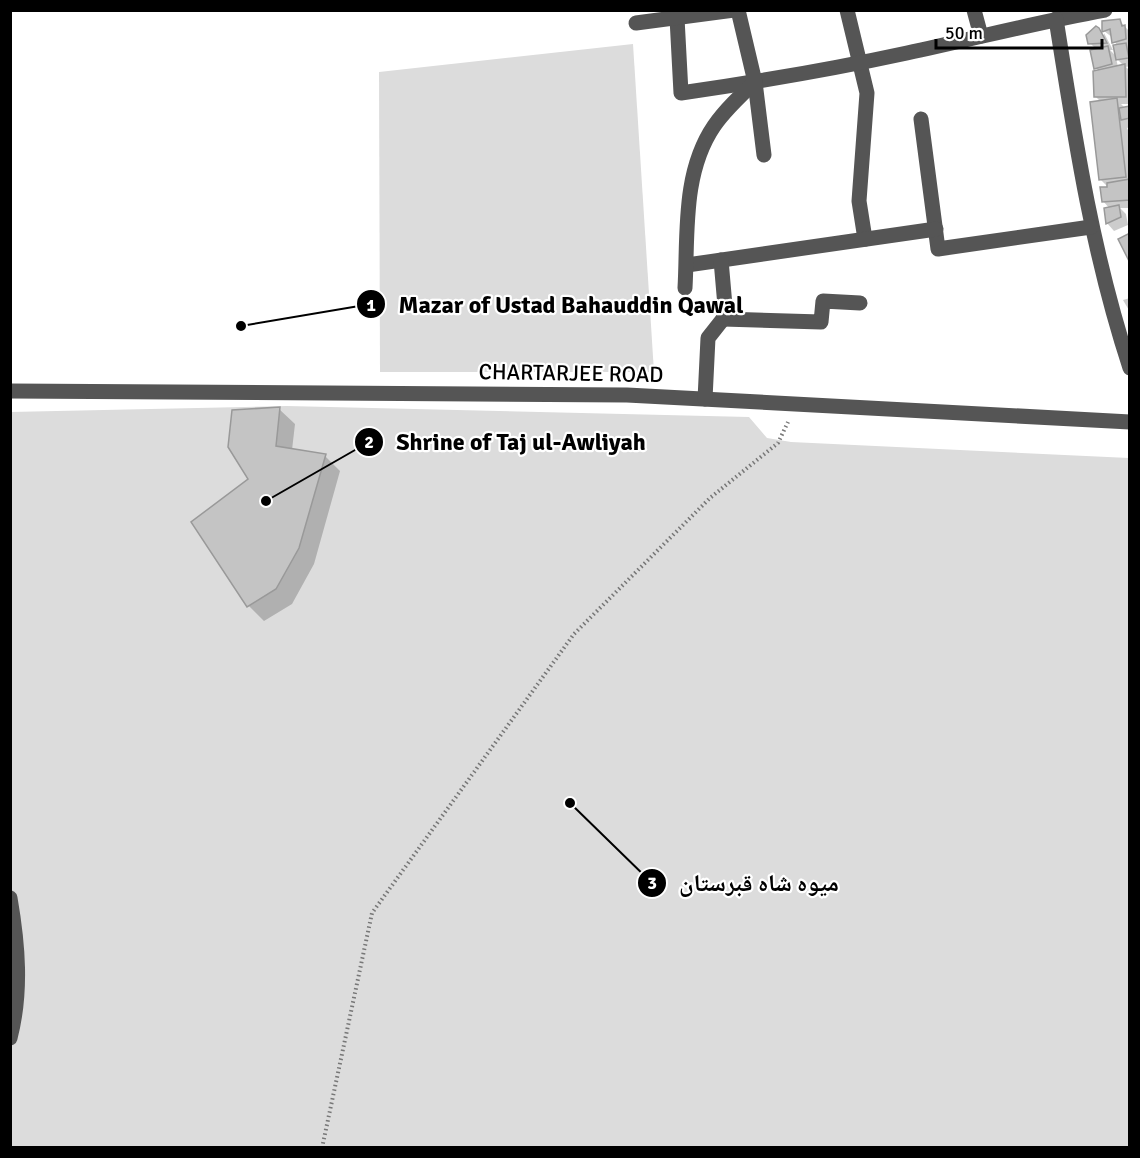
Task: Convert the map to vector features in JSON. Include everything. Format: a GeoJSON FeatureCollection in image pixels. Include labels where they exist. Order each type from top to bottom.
{"type":"FeatureCollection","features":[{"type":"Feature","properties":{"kind":"street"},"geometry":{"type":"LineString","coordinates":[[636,23],[736,10],[755,82],[764,155]]}},
{"type":"Feature","properties":{"kind":"street"},"geometry":{"type":"LineString","coordinates":[[847,10],[867,93],[859,201],[865,239]]}},
{"type":"Feature","properties":{"kind":"street"},"geometry":{"type":"LineString","coordinates":[[974,10],[981,36]]}},
{"type":"Feature","properties":{"kind":"street"},"geometry":{"type":"LineString","coordinates":[[676,18],[681,93],[861,62],[1105,10]]}},
{"type":"Feature","properties":{"kind":"street"},"geometry":{"type":"LineString","coordinates":[[1056,19],[1083,190],[1091,227],[1124,331],[1130,368]]}},
{"type":"Feature","properties":{"kind":"street"},"geometry":{"type":"LineString","coordinates":[[685,288],[686,224],[701,152],[713,127],[755,82]]}},
{"type":"Feature","properties":{"kind":"street"},"geometry":{"type":"LineString","coordinates":[[921,119],[938,249],[1091,227]]}},
{"type":"Feature","properties":{"kind":"street"},"geometry":{"type":"LineString","coordinates":[[687,265],[936,229]]}},
{"type":"Feature","properties":{"kind":"street"},"geometry":{"type":"LineString","coordinates":[[705,399],[708,338],[723,320],[725,306],[721,260]]}},
{"type":"Feature","properties":{"kind":"street"},"geometry":{"type":"LineString","coordinates":[[723,320],[821,321],[823,301],[860,303]]}},
{"type":"Feature","properties":{"kind":"street","name":"CHARTARJEE ROAD"},"geometry":{"type":"LineString","coordinates":[[10,391],[627,395],[1130,422]]}},
{"type":"Feature","properties":{"kind":"street"},"geometry":{"type":"LineString","coordinates":[[10,898],[17,937],[17,1013],[10,1038]]}},
{"type":"Feature","properties":{"kind":"path"},"geometry":{"type":"LineString","coordinates":[[322,1148],[372,913],[574,634],[710,498],[778,443],[796,404]]}},
{"type":"Feature","properties":{"kind":"shaded area"},"geometry":{"type":"Polygon","coordinates":[[[633,44],[654,372],[380,372],[379,72],[633,44]]]}},
{"type":"Feature","properties":{"kind":"shaded area"},"geometry":{"type":"Polygon","coordinates":[[[287,406],[749,417],[767,438],[791,442],[1129,458],[1129,1147],[11,1147],[10,412],[287,406]]]}},
{"type":"Feature","properties":{"kind":"building"},"geometry":{"type":"Polygon","coordinates":[[[1120,19],[1122,26],[1125,25],[1126,39],[1112,43],[1110,29],[1102,32],[1102,21],[1120,19]]]}},
{"type":"Feature","properties":{"kind":"building"},"geometry":{"type":"Polygon","coordinates":[[[1096,26],[1107,43],[1088,44],[1086,35],[1096,26]]]}},
{"type":"Feature","properties":{"kind":"building"},"geometry":{"type":"Polygon","coordinates":[[[1126,43],[1129,58],[1116,60],[1113,45],[1126,43]]]}},
{"type":"Feature","properties":{"kind":"building"},"geometry":{"type":"Polygon","coordinates":[[[1108,46],[1112,64],[1094,69],[1090,50],[1108,46]]]}},
{"type":"Feature","properties":{"kind":"building"},"geometry":{"type":"Polygon","coordinates":[[[1125,64],[1126,97],[1094,97],[1093,71],[1125,64]]]}},
{"type":"Feature","properties":{"kind":"building"},"geometry":{"type":"Polygon","coordinates":[[[1117,98],[1126,177],[1099,180],[1090,102],[1117,98]]]}},
{"type":"Feature","properties":{"kind":"building"},"geometry":{"type":"Polygon","coordinates":[[[1130,106],[1130,118],[1121,120],[1119,108],[1130,106]]]}},
{"type":"Feature","properties":{"kind":"building"},"geometry":{"type":"Polygon","coordinates":[[[1130,179],[1130,200],[1102,202],[1100,187],[1107,187],[1107,183],[1130,179]]]}},
{"type":"Feature","properties":{"kind":"building"},"geometry":{"type":"Polygon","coordinates":[[[1119,205],[1121,217],[1106,224],[1104,208],[1119,205]]]}},
{"type":"Feature","properties":{"kind":"building"},"geometry":{"type":"Polygon","coordinates":[[[1130,233],[1130,263],[1118,239],[1130,233]]]}},
{"type":"Feature","properties":{"kind":"building"},"geometry":{"type":"Polygon","coordinates":[[[280,407],[276,446],[326,454],[299,548],[276,589],[247,607],[191,522],[248,479],[228,447],[232,410],[280,407]]]}},
{"type":"Feature","properties":{"kind":"place","name":"Mazar of Ustad Bahauddin Qawal"},"geometry":{"type":"Point","coordinates":[241,326]}},
{"type":"Feature","properties":{"kind":"place","name":"Shrine of Taj ul-Awliyah"},"geometry":{"type":"Point","coordinates":[266,501]}},
{"type":"Feature","properties":{"kind":"place","name":"میوہ شاہ قبرستان"},"geometry":{"type":"Point","coordinates":[570,803]}}]}
